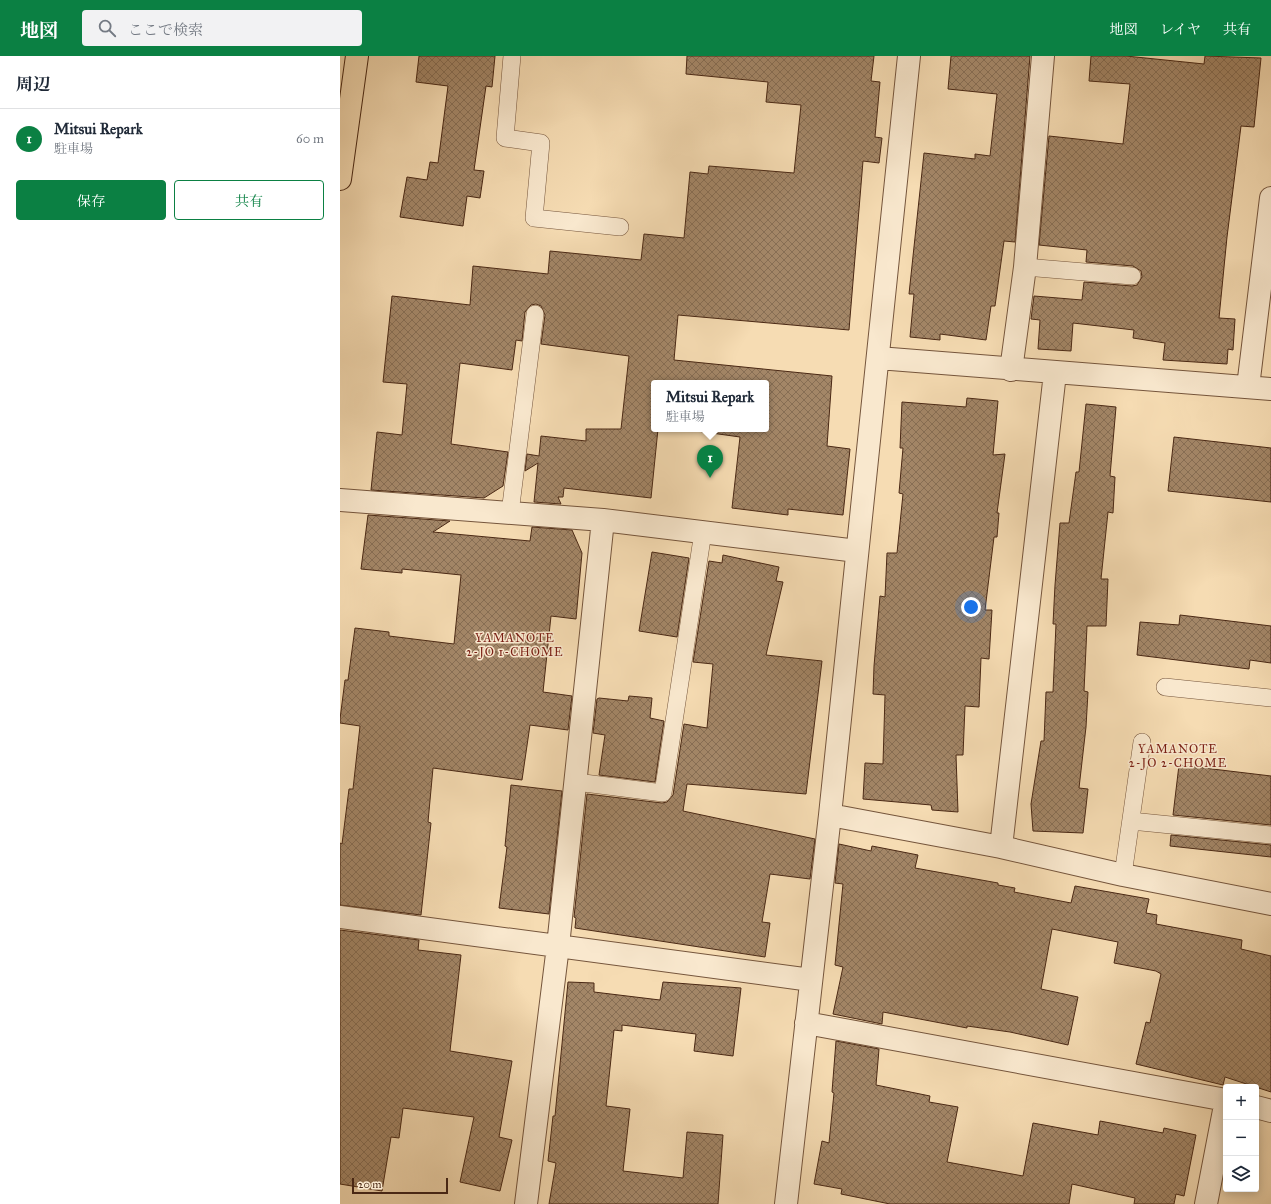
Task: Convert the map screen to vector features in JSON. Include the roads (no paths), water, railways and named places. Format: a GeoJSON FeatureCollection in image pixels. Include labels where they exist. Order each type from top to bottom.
{"type":"FeatureCollection","features":[{"type":"Feature","properties":{"kind":"main road"},"geometry":{"type":"LineString","coordinates":[[340,179],[356,56]]}},
{"type":"Feature","properties":{"kind":"street"},"geometry":{"type":"LineString","coordinates":[[786,1204],[830,815],[909,56]]}},
{"type":"Feature","properties":{"kind":"street"},"geometry":{"type":"LineString","coordinates":[[1011,370],[1025,267],[1043,56]]}},
{"type":"Feature","properties":{"kind":"street"},"geometry":{"type":"LineString","coordinates":[[1248,387],[1271,198]]}},
{"type":"Feature","properties":{"kind":"street"},"geometry":{"type":"LineString","coordinates":[[878,358],[1011,370],[1271,389]]}},
{"type":"Feature","properties":{"kind":"street"},"geometry":{"type":"LineString","coordinates":[[1001,847],[1055,373]]}},
{"type":"Feature","properties":{"kind":"street"},"geometry":{"type":"LineString","coordinates":[[340,500],[604,520],[857,551]]}},
{"type":"Feature","properties":{"kind":"street"},"geometry":{"type":"LineString","coordinates":[[526,1204],[558,946],[604,520]]}},
{"type":"Feature","properties":{"kind":"street"},"geometry":{"type":"LineString","coordinates":[[830,815],[1001,847],[1123,875],[1271,904]]}},
{"type":"Feature","properties":{"kind":"street"},"geometry":{"type":"LineString","coordinates":[[340,917],[811,980]]}},
{"type":"Feature","properties":{"kind":"street"},"geometry":{"type":"LineString","coordinates":[[806,1023],[1226,1100],[1206,1204]]}},
{"type":"Feature","properties":{"kind":"street"},"geometry":{"type":"LineString","coordinates":[[1259,1108],[1271,1111]]}},
{"type":"Feature","properties":{"kind":"lane"},"geometry":{"type":"LineString","coordinates":[[512,56],[505,138],[541,143],[534,218],[620,227]]}},
{"type":"Feature","properties":{"kind":"lane"},"geometry":{"type":"LineString","coordinates":[[1025,267],[1132,276]]}},
{"type":"Feature","properties":{"kind":"lane"},"geometry":{"type":"LineString","coordinates":[[510,513],[535,314]]}},
{"type":"Feature","properties":{"kind":"lane"},"geometry":{"type":"LineString","coordinates":[[576,782],[663,793],[703,532]]}},
{"type":"Feature","properties":{"kind":"lane"},"geometry":{"type":"LineString","coordinates":[[1165,687],[1271,698]]}},
{"type":"Feature","properties":{"kind":"lane"},"geometry":{"type":"LineString","coordinates":[[1123,875],[1142,742]]}},
{"type":"Feature","properties":{"kind":"lane"},"geometry":{"type":"LineString","coordinates":[[1131,821],[1271,835]]}},
{"type":"Feature","properties":{"kind":"place","name":"Mitsui Repark"},"geometry":{"type":"Point","coordinates":[710,478]}},
{"type":"Feature","properties":{"kind":"district","name":"YAMANOTE 2-JO 1-CHOME"},"geometry":{"type":"Point","coordinates":[515,645]}},
{"type":"Feature","properties":{"kind":"district","name":"YAMANOTE 2-JO 2-CHOME"},"geometry":{"type":"Point","coordinates":[1178,756]}}]}
